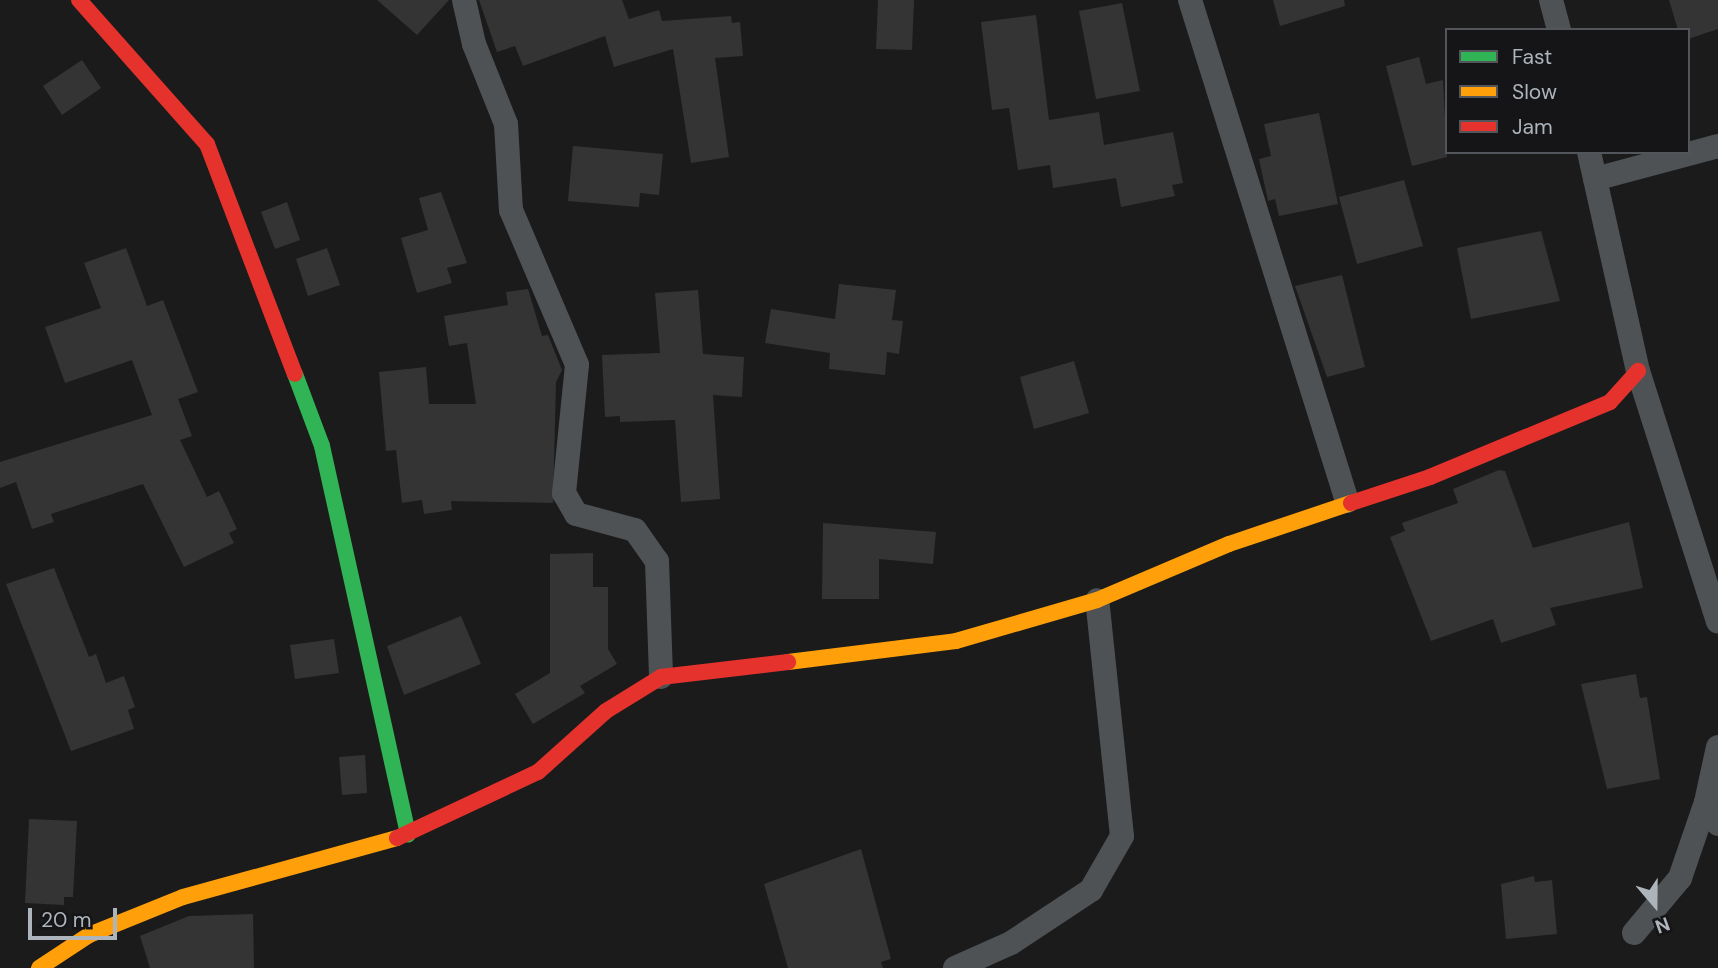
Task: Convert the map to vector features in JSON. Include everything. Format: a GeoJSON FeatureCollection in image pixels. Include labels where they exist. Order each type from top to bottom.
{"type":"FeatureCollection","features":[{"type":"Feature","properties":{"kind":"street"},"geometry":{"type":"LineString","coordinates":[[79,0],[207,144],[322,446],[408,835]]}},
{"type":"Feature","properties":{"kind":"street"},"geometry":{"type":"LineString","coordinates":[[464,0],[474,44],[506,124],[511,210],[576,365],[564,493],[576,513],[635,530],[657,561],[661,677]]}},
{"type":"Feature","properties":{"kind":"street"},"geometry":{"type":"LineString","coordinates":[[1190,0],[1347,501]]}},
{"type":"Feature","properties":{"kind":"street"},"geometry":{"type":"LineString","coordinates":[[1551,0],[1558,28]]}},
{"type":"Feature","properties":{"kind":"street"},"geometry":{"type":"LineString","coordinates":[[1690,154],[1718,146]]}},
{"type":"Feature","properties":{"kind":"street"},"geometry":{"type":"LineString","coordinates":[[1589,154],[1638,371],[1718,622]]}},
{"type":"Feature","properties":{"kind":"street"},"geometry":{"type":"LineString","coordinates":[[1595,179],[1688,154]]}},
{"type":"Feature","properties":{"kind":"street"},"geometry":{"type":"LineString","coordinates":[[39,968],[89,936],[183,897],[408,835],[538,772],[606,711],[661,677],[956,641],[1097,600],[1347,501],[1430,477],[1610,402],[1638,371]]}},
{"type":"Feature","properties":{"kind":"street"},"geometry":{"type":"LineString","coordinates":[[955,968],[1012,943],[1091,890],[1122,836],[1097,600]]}},
{"type":"Feature","properties":{"kind":"street"},"geometry":{"type":"LineString","coordinates":[[1634,933],[1680,878],[1706,802],[1718,747]]}},
{"type":"Feature","properties":{"kind":"street"},"geometry":{"type":"LineString","coordinates":[[1706,802],[1718,824]]}},
{"type":"Feature","properties":{"kind":"building"},"geometry":{"type":"Polygon","coordinates":[[[377,0],[449,0],[417,35],[377,0]]]}},
{"type":"Feature","properties":{"kind":"building"},"geometry":{"type":"Polygon","coordinates":[[[479,0],[622,0],[629,19],[659,10],[662,21],[731,16],[732,23],[740,22],[743,56],[715,58],[729,157],[691,163],[673,49],[614,67],[605,36],[523,66],[515,46],[497,52],[479,0]]]}},
{"type":"Feature","properties":{"kind":"building"},"geometry":{"type":"Polygon","coordinates":[[[878,0],[914,0],[912,50],[876,49],[878,0]]]}},
{"type":"Feature","properties":{"kind":"building"},"geometry":{"type":"Polygon","coordinates":[[[1273,0],[1344,0],[1345,6],[1280,26],[1273,0]]]}},
{"type":"Feature","properties":{"kind":"building"},"geometry":{"type":"Polygon","coordinates":[[[1669,0],[1718,0],[1718,29],[1690,38],[1690,28],[1677,28],[1669,0]]]}},
{"type":"Feature","properties":{"kind":"building"},"geometry":{"type":"Polygon","coordinates":[[[1122,3],[1140,91],[1096,99],[1079,11],[1122,3]]]}},
{"type":"Feature","properties":{"kind":"building"},"geometry":{"type":"Polygon","coordinates":[[[1036,15],[1049,120],[1099,112],[1104,145],[1173,132],[1183,183],[1172,185],[1175,196],[1121,207],[1116,178],[1053,188],[1050,165],[1018,170],[1009,108],[992,110],[981,22],[1036,15]]]}},
{"type":"Feature","properties":{"kind":"building"},"geometry":{"type":"Polygon","coordinates":[[[1419,57],[1426,84],[1443,80],[1447,157],[1412,166],[1386,66],[1419,57]]]}},
{"type":"Feature","properties":{"kind":"building"},"geometry":{"type":"Polygon","coordinates":[[[82,60],[101,88],[62,115],[43,86],[82,60]]]}},
{"type":"Feature","properties":{"kind":"building"},"geometry":{"type":"Polygon","coordinates":[[[1319,113],[1338,204],[1279,216],[1275,199],[1268,201],[1259,159],[1271,156],[1264,124],[1319,113]]]}},
{"type":"Feature","properties":{"kind":"building"},"geometry":{"type":"Polygon","coordinates":[[[573,146],[663,154],[659,195],[640,193],[639,207],[568,201],[573,146]]]}},
{"type":"Feature","properties":{"kind":"building"},"geometry":{"type":"Polygon","coordinates":[[[1404,180],[1423,246],[1357,264],[1339,197],[1404,180]]]}},
{"type":"Feature","properties":{"kind":"building"},"geometry":{"type":"Polygon","coordinates":[[[441,192],[467,263],[447,268],[452,283],[417,293],[401,238],[428,230],[419,198],[441,192]]]}},
{"type":"Feature","properties":{"kind":"building"},"geometry":{"type":"Polygon","coordinates":[[[287,202],[300,240],[275,249],[261,212],[287,202]]]}},
{"type":"Feature","properties":{"kind":"building"},"geometry":{"type":"Polygon","coordinates":[[[1541,231],[1560,301],[1471,319],[1457,248],[1541,231]]]}},
{"type":"Feature","properties":{"kind":"building"},"geometry":{"type":"Polygon","coordinates":[[[126,248],[147,306],[163,300],[198,392],[178,399],[192,436],[180,440],[207,497],[219,491],[237,529],[229,533],[234,543],[184,567],[143,484],[51,514],[54,522],[32,529],[16,482],[0,488],[0,462],[152,415],[132,360],[65,383],[45,327],[101,308],[84,263],[126,248]]]}},
{"type":"Feature","properties":{"kind":"building"},"geometry":{"type":"Polygon","coordinates":[[[327,248],[340,285],[308,296],[296,259],[327,248]]]}},
{"type":"Feature","properties":{"kind":"building"},"geometry":{"type":"Polygon","coordinates":[[[1342,275],[1365,367],[1327,377],[1295,286],[1342,275]]]}},
{"type":"Feature","properties":{"kind":"building"},"geometry":{"type":"Polygon","coordinates":[[[839,284],[896,290],[892,320],[903,321],[899,354],[887,352],[885,375],[829,369],[830,353],[765,343],[771,309],[835,319],[839,284]]]}},
{"type":"Feature","properties":{"kind":"building"},"geometry":{"type":"Polygon","coordinates":[[[528,289],[542,336],[548,335],[562,370],[556,382],[553,503],[451,501],[452,510],[424,514],[422,500],[402,503],[396,450],[386,451],[379,372],[426,367],[429,404],[476,404],[467,343],[449,346],[444,316],[508,305],[506,292],[528,289]]]}},
{"type":"Feature","properties":{"kind":"building"},"geometry":{"type":"Polygon","coordinates":[[[698,290],[703,354],[744,357],[742,397],[713,395],[720,499],[681,502],[675,420],[620,422],[620,416],[605,417],[602,355],[660,353],[655,293],[698,290]]]}},
{"type":"Feature","properties":{"kind":"building"},"geometry":{"type":"Polygon","coordinates":[[[1074,361],[1089,413],[1034,429],[1020,377],[1074,361]]]}},
{"type":"Feature","properties":{"kind":"building"},"geometry":{"type":"Polygon","coordinates":[[[1499,470],[1505,471],[1533,548],[1629,522],[1643,588],[1550,608],[1556,625],[1501,643],[1493,619],[1431,641],[1390,537],[1405,531],[1402,523],[1458,503],[1453,489],[1499,470]]]}},
{"type":"Feature","properties":{"kind":"building"},"geometry":{"type":"Polygon","coordinates":[[[823,523],[936,532],[933,564],[879,559],[879,599],[822,599],[823,523]]]}},
{"type":"Feature","properties":{"kind":"building"},"geometry":{"type":"Polygon","coordinates":[[[593,553],[593,587],[608,587],[608,649],[617,664],[580,686],[585,693],[533,724],[515,694],[550,673],[550,554],[593,553]]]}},
{"type":"Feature","properties":{"kind":"building"},"geometry":{"type":"Polygon","coordinates":[[[54,568],[89,657],[96,654],[106,683],[124,676],[135,707],[128,710],[134,729],[71,751],[6,584],[54,568]]]}},
{"type":"Feature","properties":{"kind":"building"},"geometry":{"type":"Polygon","coordinates":[[[461,616],[481,664],[404,695],[387,646],[461,616]]]}},
{"type":"Feature","properties":{"kind":"building"},"geometry":{"type":"Polygon","coordinates":[[[334,639],[339,673],[295,679],[290,645],[334,639]]]}},
{"type":"Feature","properties":{"kind":"building"},"geometry":{"type":"Polygon","coordinates":[[[1636,674],[1640,698],[1647,697],[1660,779],[1607,789],[1581,684],[1636,674]]]}},
{"type":"Feature","properties":{"kind":"building"},"geometry":{"type":"Polygon","coordinates":[[[365,755],[367,793],[342,795],[339,757],[365,755]]]}},
{"type":"Feature","properties":{"kind":"building"},"geometry":{"type":"Polygon","coordinates":[[[29,819],[77,821],[73,897],[64,897],[64,905],[25,903],[29,819]]]}},
{"type":"Feature","properties":{"kind":"building"},"geometry":{"type":"Polygon","coordinates":[[[861,849],[891,959],[881,962],[883,968],[788,968],[764,884],[861,849]]]}},
{"type":"Feature","properties":{"kind":"building"},"geometry":{"type":"Polygon","coordinates":[[[1534,876],[1535,882],[1552,880],[1557,934],[1506,939],[1501,884],[1534,876]]]}},
{"type":"Feature","properties":{"kind":"building"},"geometry":{"type":"Polygon","coordinates":[[[253,914],[254,968],[150,968],[140,936],[189,916],[253,914]]]}},
{"type":"Feature","properties":{"kind":"traffic: fast"},"geometry":{"type":"LineString","coordinates":[[295,374],[322,446],[408,835]]}},
{"type":"Feature","properties":{"kind":"traffic: slow"},"geometry":{"type":"LineString","coordinates":[[788,662],[956,641],[1097,600],[1229,544],[1351,503]]}},
{"type":"Feature","properties":{"kind":"traffic: slow"},"geometry":{"type":"LineString","coordinates":[[39,968],[89,935],[183,897],[397,838]]}},
{"type":"Feature","properties":{"kind":"traffic: jam"},"geometry":{"type":"LineString","coordinates":[[79,0],[207,144],[295,374]]}},
{"type":"Feature","properties":{"kind":"traffic: jam"},"geometry":{"type":"LineString","coordinates":[[1351,503],[1430,477],[1610,402],[1638,371]]}},
{"type":"Feature","properties":{"kind":"traffic: jam"},"geometry":{"type":"LineString","coordinates":[[397,838],[538,772],[606,711],[661,677],[788,662]]}}]}
